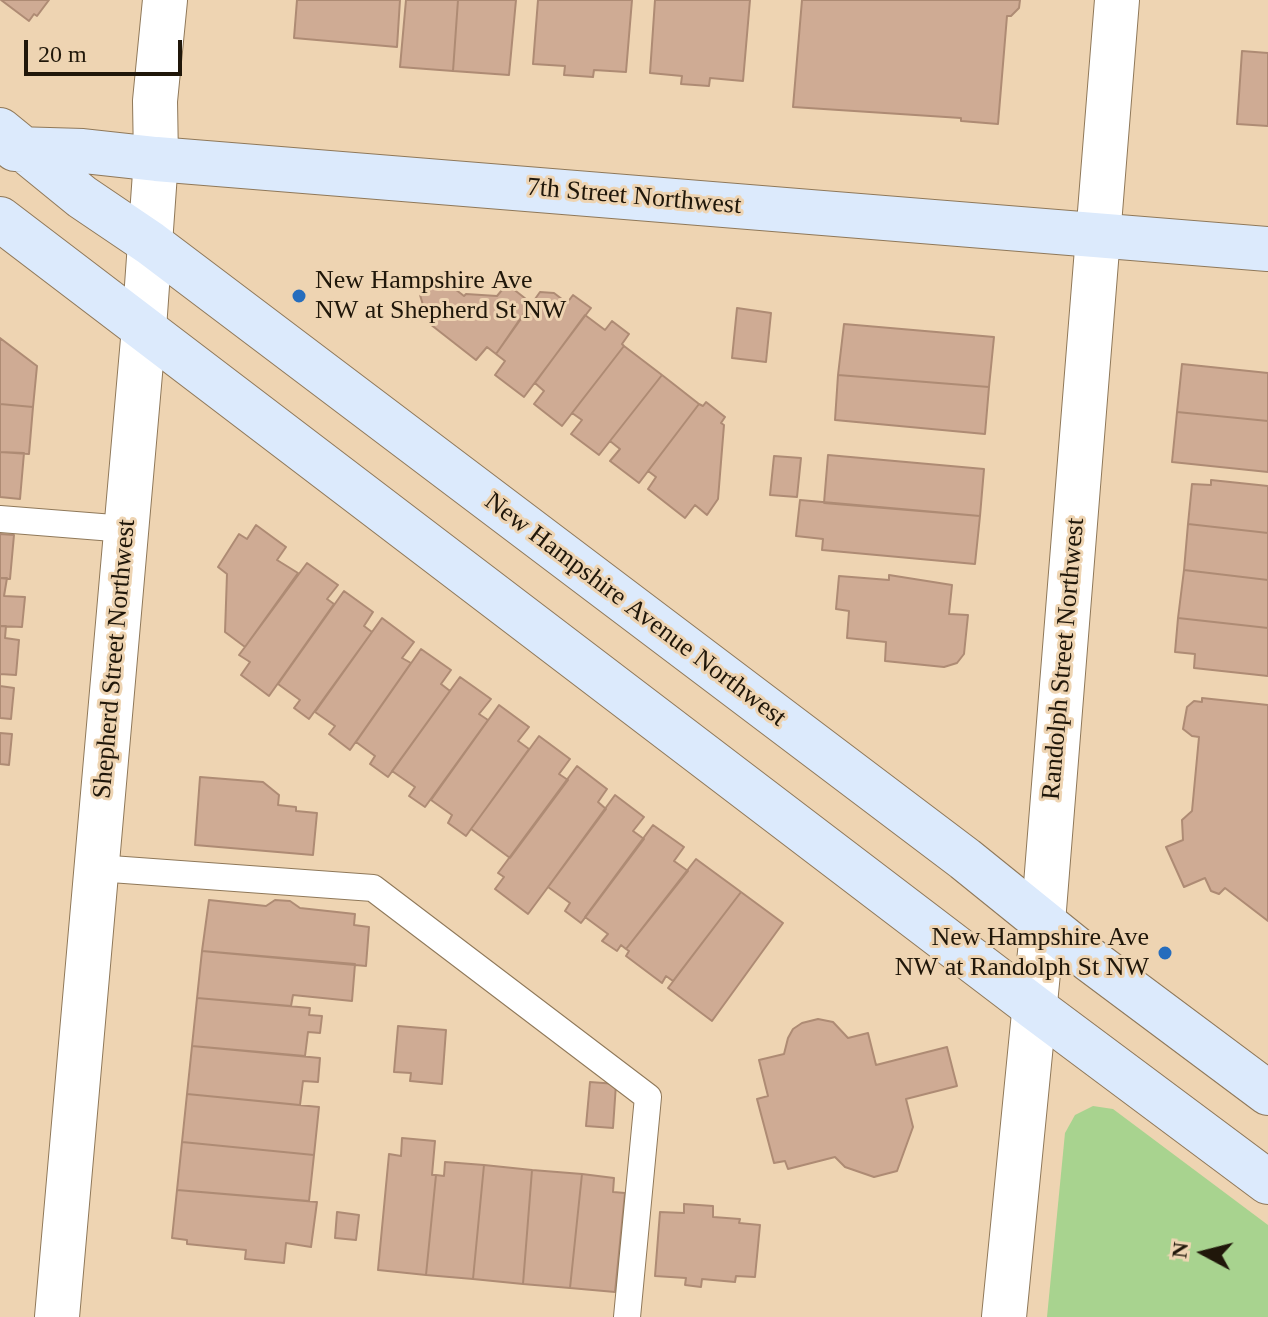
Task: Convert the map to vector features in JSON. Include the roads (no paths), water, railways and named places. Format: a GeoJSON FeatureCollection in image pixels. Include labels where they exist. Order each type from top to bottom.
{"type":"FeatureCollection","features":[{"type":"Feature","properties":{"kind":"main road","name":"7th Street Northwest"},"geometry":{"type":"LineString","coordinates":[[9,143],[156,159],[1268,249]]}},
{"type":"Feature","properties":{"kind":"main road","name":"New Hampshire Avenue Northwest"},"geometry":{"type":"LineString","coordinates":[[9,143],[150,243],[965,859],[1268,1093]]}},
{"type":"Feature","properties":{"kind":"main road"},"geometry":{"type":"LineString","coordinates":[[0,219],[1268,1182]]}},
{"type":"Feature","properties":{"kind":"street","name":"Shepherd Street Northwest"},"geometry":{"type":"LineString","coordinates":[[57,1317],[144,328],[156,159],[155,101],[165,0]]}},
{"type":"Feature","properties":{"kind":"street","name":"Randolph Street Northwest"},"geometry":{"type":"LineString","coordinates":[[1004,1317],[1043,922],[1117,0]]}},
{"type":"Feature","properties":{"kind":"lane"},"geometry":{"type":"LineString","coordinates":[[0,519],[126,529]]}},
{"type":"Feature","properties":{"kind":"lane"},"geometry":{"type":"LineString","coordinates":[[97,868],[373,888],[648,1097],[627,1317]]}},
{"type":"Feature","properties":{"kind":"place","name":"New Hampshire Ave NW at Shepherd St NW"},"geometry":{"type":"Point","coordinates":[299,296]}},
{"type":"Feature","properties":{"kind":"place","name":"New Hampshire Ave NW at Randolph St NW"},"geometry":{"type":"Point","coordinates":[1165,953]}}]}
